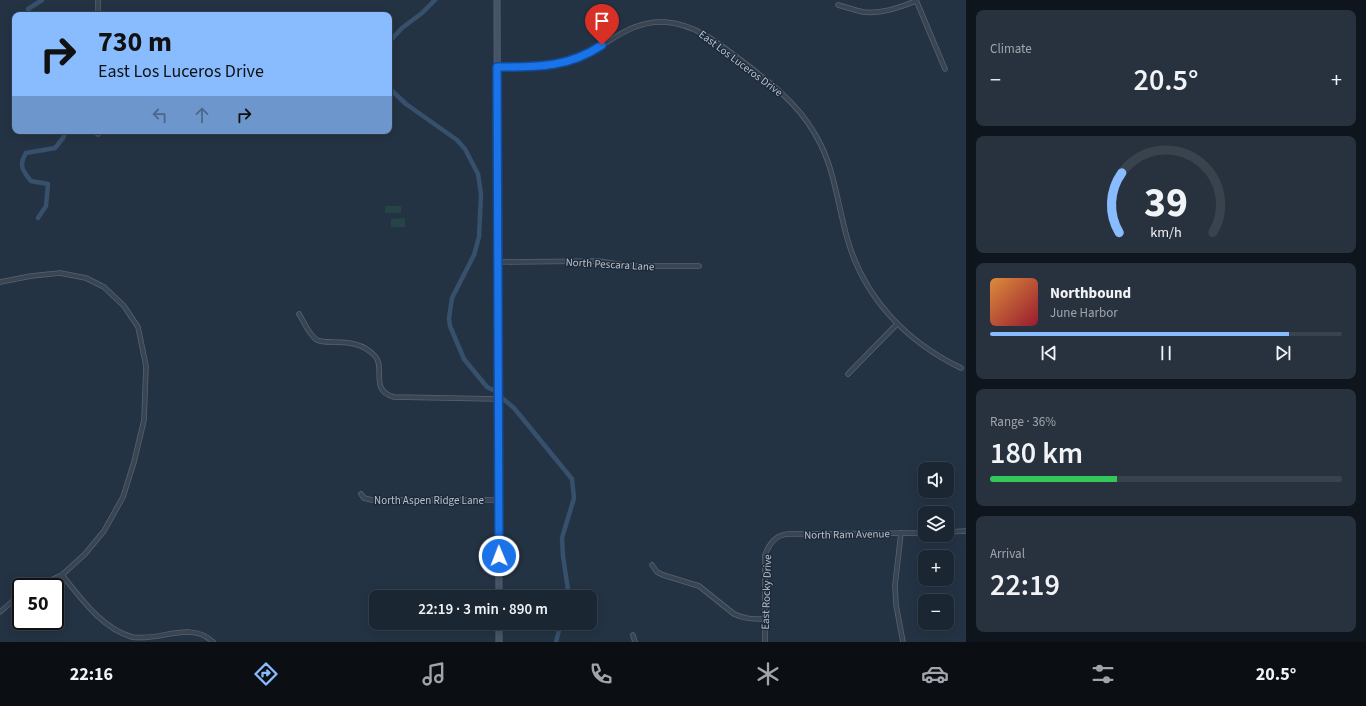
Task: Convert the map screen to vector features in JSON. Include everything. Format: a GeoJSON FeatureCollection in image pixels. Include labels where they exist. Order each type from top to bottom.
{"type":"FeatureCollection","features":[{"type":"Feature","properties":{"kind":"main road"},"geometry":{"type":"LineString","coordinates":[[497,0],[499,590]]}},
{"type":"Feature","properties":{"kind":"main road"},"geometry":{"type":"LineString","coordinates":[[499,630],[499,642]]}},
{"type":"Feature","properties":{"kind":"street"},"geometry":{"type":"LineString","coordinates":[[98,0],[98,12]]}},
{"type":"Feature","properties":{"kind":"street"},"geometry":{"type":"LineString","coordinates":[[838,5],[862,12],[875,12],[890,10],[916,1],[945,69]]}},
{"type":"Feature","properties":{"kind":"street","name":"East Los Luceros Drive"},"geometry":{"type":"LineString","coordinates":[[497,67],[549,66],[567,62],[595,50],[618,34],[630,28],[653,22],[679,24],[696,29],[713,39],[778,89],[804,117],[815,133],[832,173],[848,241],[858,268],[884,309],[909,336],[928,350],[960,368]]}},
{"type":"Feature","properties":{"kind":"street","name":"North Pescara Lane"},"geometry":{"type":"LineString","coordinates":[[497,262],[598,261],[631,266],[699,266]]}},
{"type":"Feature","properties":{"kind":"street"},"geometry":{"type":"LineString","coordinates":[[0,282],[31,276],[60,273],[86,278],[104,287],[124,306],[138,327],[146,366],[144,420],[134,462],[123,497],[104,531],[85,554],[62,575],[56,578]]}},
{"type":"Feature","properties":{"kind":"street"},"geometry":{"type":"LineString","coordinates":[[300,314],[311,334],[317,340],[324,342],[348,342],[356,344],[363,347],[375,356],[378,364],[379,382],[384,392],[389,395],[394,397],[498,399]]}},
{"type":"Feature","properties":{"kind":"street"},"geometry":{"type":"LineString","coordinates":[[848,374],[897,324]]}},
{"type":"Feature","properties":{"kind":"street","name":"North Aspen Ridge Lane"},"geometry":{"type":"LineString","coordinates":[[362,494],[364,498],[372,500],[498,500]]}},
{"type":"Feature","properties":{"kind":"street"},"geometry":{"type":"LineString","coordinates":[[954,532],[966,531]]}},
{"type":"Feature","properties":{"kind":"street"},"geometry":{"type":"LineString","coordinates":[[900,533],[895,585],[896,605],[903,642]]}},
{"type":"Feature","properties":{"kind":"street","name":"North Ram Avenue"},"geometry":{"type":"LineString","coordinates":[[771,542],[783,534],[918,533]]}},
{"type":"Feature","properties":{"kind":"street","name":"East Rocky Drive"},"geometry":{"type":"LineString","coordinates":[[765,642],[765,555],[771,542]]}},
{"type":"Feature","properties":{"kind":"street"},"geometry":{"type":"LineString","coordinates":[[652,566],[657,572],[663,575],[703,588],[734,614],[740,617],[746,619],[765,619]]}},
{"type":"Feature","properties":{"kind":"street"},"geometry":{"type":"LineString","coordinates":[[62,575],[87,606],[110,627],[132,637],[149,638],[194,632],[204,634],[213,642]]}},
{"type":"Feature","properties":{"kind":"street"},"geometry":{"type":"LineString","coordinates":[[0,612],[12,602]]}},
{"type":"Feature","properties":{"kind":"street"},"geometry":{"type":"LineString","coordinates":[[633,635],[635,642]]}},
{"type":"Feature","properties":{"kind":"green space"},"geometry":{"type":"Polygon","coordinates":[[[385,206],[401,206],[401,213],[385,213],[385,206]]]}},
{"type":"Feature","properties":{"kind":"green space"},"geometry":{"type":"Polygon","coordinates":[[[405,218],[405,227],[391,227],[391,219],[405,218]]]}},
{"type":"Feature","properties":{"kind":"waterway"},"geometry":{"type":"LineString","coordinates":[[29,12],[28,9],[42,0]]}},
{"type":"Feature","properties":{"kind":"waterway"},"geometry":{"type":"LineString","coordinates":[[392,39],[402,28],[422,13],[435,0]]}},
{"type":"Feature","properties":{"kind":"waterway"},"geometry":{"type":"LineString","coordinates":[[392,91],[406,104],[457,140],[465,149],[478,174],[481,194],[479,237],[474,255],[452,298],[449,318],[450,326],[464,359],[487,387],[493,390]]}},
{"type":"Feature","properties":{"kind":"waterway"},"geometry":{"type":"LineString","coordinates":[[38,218],[46,206],[48,184],[31,181],[22,168],[22,161],[26,153],[55,148],[65,134]]}},
{"type":"Feature","properties":{"kind":"waterway"},"geometry":{"type":"LineString","coordinates":[[502,398],[514,408],[572,479],[574,498],[562,538],[568,590]]}},
{"type":"Feature","properties":{"kind":"waterway"},"geometry":{"type":"LineString","coordinates":[[556,642],[559,630]]}},
{"type":"Feature","properties":{"kind":"route"},"geometry":{"type":"LineString","coordinates":[[499,556],[497,67],[534,67],[561,64],[595,50],[602,45]]}}]}
